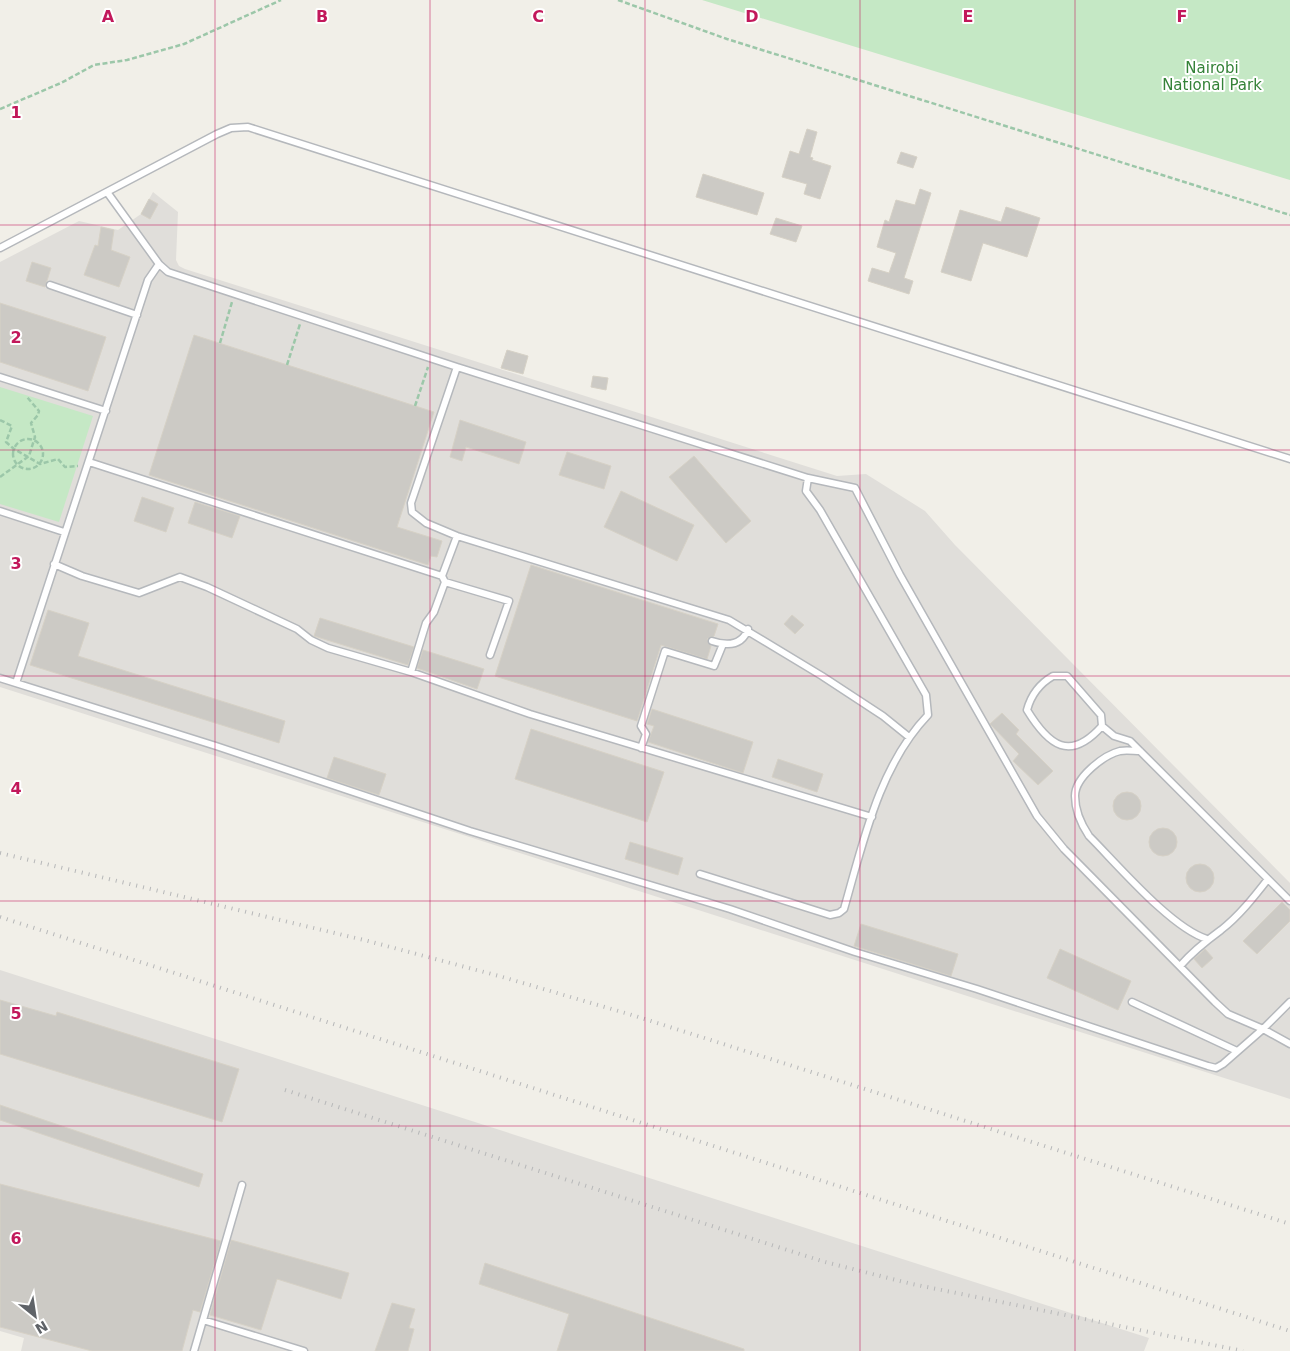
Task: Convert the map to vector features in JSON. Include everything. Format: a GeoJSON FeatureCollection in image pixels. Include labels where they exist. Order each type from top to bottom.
{"type":"FeatureCollection","features":[{"type":"Feature","properties":{"kind":"lane"},"geometry":{"type":"LineString","coordinates":[[0,248],[217,134],[231,128],[248,127],[1290,459]]}},
{"type":"Feature","properties":{"kind":"lane"},"geometry":{"type":"LineString","coordinates":[[107,192],[159,264],[168,272],[457,367],[808,478],[854,488],[900,575],[1037,816],[1064,849],[1228,1014],[1263,1029],[1290,1044]]}},
{"type":"Feature","properties":{"kind":"lane"},"geometry":{"type":"LineString","coordinates":[[16,682],[148,280],[159,264]]}},
{"type":"Feature","properties":{"kind":"lane"},"geometry":{"type":"LineString","coordinates":[[50,285],[137,315]]}},
{"type":"Feature","properties":{"kind":"lane"},"geometry":{"type":"LineString","coordinates":[[457,367],[411,503],[412,512],[426,523],[457,536],[730,620],[883,716],[908,736]]}},
{"type":"Feature","properties":{"kind":"lane"},"geometry":{"type":"LineString","coordinates":[[0,377],[106,411]]}},
{"type":"Feature","properties":{"kind":"lane"},"geometry":{"type":"LineString","coordinates":[[88,465],[509,601],[490,655]]}},
{"type":"Feature","properties":{"kind":"lane"},"geometry":{"type":"LineString","coordinates":[[700,874],[830,915],[839,913],[844,908],[872,817],[893,765],[908,736],[928,715],[929,707],[926,695],[820,510],[806,491],[808,478]]}},
{"type":"Feature","properties":{"kind":"lane"},"geometry":{"type":"LineString","coordinates":[[0,511],[64,532]]}},
{"type":"Feature","properties":{"kind":"lane"},"geometry":{"type":"LineString","coordinates":[[411,672],[426,623],[434,612],[457,536]]}},
{"type":"Feature","properties":{"kind":"lane"},"geometry":{"type":"LineString","coordinates":[[54,564],[82,576],[139,593],[180,577],[207,587],[297,629],[311,640],[328,648],[411,672],[530,714],[872,817]]}},
{"type":"Feature","properties":{"kind":"lane"},"geometry":{"type":"LineString","coordinates":[[712,641],[723,644],[736,643],[745,637],[748,630]]}},
{"type":"Feature","properties":{"kind":"lane"},"geometry":{"type":"LineString","coordinates":[[641,748],[646,734],[641,726],[664,652],[714,666],[723,644]]}},
{"type":"Feature","properties":{"kind":"lane"},"geometry":{"type":"LineString","coordinates":[[1053,676],[1067,676],[1102,715],[1102,726],[1082,745],[1071,748],[1057,744],[1034,721],[1027,710],[1030,698],[1043,682],[1053,676]]}},
{"type":"Feature","properties":{"kind":"lane"},"geometry":{"type":"LineString","coordinates":[[0,678],[216,746],[470,831],[730,909],[855,952],[977,989],[1208,1066],[1216,1068],[1238,1051],[1290,1002]]}},
{"type":"Feature","properties":{"kind":"lane"},"geometry":{"type":"LineString","coordinates":[[1102,726],[1114,736],[1130,741],[1290,901]]}},
{"type":"Feature","properties":{"kind":"lane"},"geometry":{"type":"LineString","coordinates":[[1140,751],[1121,751],[1102,758],[1084,775],[1075,794],[1080,821],[1089,836],[1178,923],[1197,936],[1207,939]]}},
{"type":"Feature","properties":{"kind":"lane"},"geometry":{"type":"LineString","coordinates":[[1180,966],[1207,939],[1220,930],[1249,903],[1268,879]]}},
{"type":"Feature","properties":{"kind":"lane"},"geometry":{"type":"LineString","coordinates":[[1132,1002],[1238,1051]]}},
{"type":"Feature","properties":{"kind":"lane"},"geometry":{"type":"LineString","coordinates":[[194,1351],[242,1185]]}},
{"type":"Feature","properties":{"kind":"lane"},"geometry":{"type":"LineString","coordinates":[[203,1320],[304,1351]]}},
{"type":"Feature","properties":{"kind":"path"},"geometry":{"type":"LineString","coordinates":[[0,109],[61,83],[94,65],[127,60],[184,44],[281,0]]}},
{"type":"Feature","properties":{"kind":"path"},"geometry":{"type":"LineString","coordinates":[[618,0],[728,39],[1290,215]]}},
{"type":"Feature","properties":{"kind":"path"},"geometry":{"type":"LineString","coordinates":[[220,344],[234,293]]}},
{"type":"Feature","properties":{"kind":"path"},"geometry":{"type":"LineString","coordinates":[[287,365],[303,316]]}},
{"type":"Feature","properties":{"kind":"path"},"geometry":{"type":"LineString","coordinates":[[415,406],[430,358]]}},
{"type":"Feature","properties":{"kind":"path"},"geometry":{"type":"LineString","coordinates":[[0,477],[28,456],[34,440],[35,434],[31,423],[38,415],[38,410],[25,395],[28,386]]}},
{"type":"Feature","properties":{"kind":"path"},"geometry":{"type":"LineString","coordinates":[[0,420],[12,426],[6,442],[39,464]]}},
{"type":"Feature","properties":{"kind":"path"},"geometry":{"type":"LineString","coordinates":[[39,464],[43,452],[42,447],[34,440],[24,440],[14,449],[13,456],[17,464],[27,469],[39,464],[48,464],[58,459],[65,467],[88,465]]}},
{"type":"Feature","properties":{"kind":"shaded area"},"geometry":{"type":"Polygon","coordinates":[[[153,192],[178,212],[176,260],[179,266],[185,269],[837,476],[866,474],[925,511],[955,545],[1290,883],[1290,1099],[0,687],[0,262],[79,221],[118,230],[141,214],[153,192]]]}},
{"type":"Feature","properties":{"kind":"shaded area"},"geometry":{"type":"Polygon","coordinates":[[[0,970],[1149,1338],[1144,1351],[21,1351],[24,1338],[0,1331],[0,970]]]}},
{"type":"Feature","properties":{"kind":"green space","name":"Nairobi National Park"},"geometry":{"type":"Polygon","coordinates":[[[702,0],[1290,0],[1290,180],[702,0]]]}},
{"type":"Feature","properties":{"kind":"green space"},"geometry":{"type":"Polygon","coordinates":[[[0,387],[93,416],[59,522],[0,504],[0,387]]]}},
{"type":"Feature","properties":{"kind":"building"},"geometry":{"type":"Polygon","coordinates":[[[807,129],[817,132],[810,157],[813,158],[812,160],[831,166],[820,199],[804,194],[807,184],[782,177],[790,151],[799,154],[807,129]]]}},
{"type":"Feature","properties":{"kind":"building"},"geometry":{"type":"Polygon","coordinates":[[[901,152],[917,157],[913,168],[897,163],[901,152]]]}},
{"type":"Feature","properties":{"kind":"building"},"geometry":{"type":"Polygon","coordinates":[[[703,174],[764,193],[757,215],[696,197],[703,174]]]}},
{"type":"Feature","properties":{"kind":"building"},"geometry":{"type":"Polygon","coordinates":[[[920,189],[931,193],[904,278],[913,281],[909,294],[868,281],[872,268],[889,273],[896,253],[877,247],[885,220],[889,222],[896,200],[915,205],[920,189]]]}},
{"type":"Feature","properties":{"kind":"building"},"geometry":{"type":"Polygon","coordinates":[[[149,199],[158,204],[150,219],[141,214],[149,199]]]}},
{"type":"Feature","properties":{"kind":"building"},"geometry":{"type":"Polygon","coordinates":[[[1006,207],[1040,218],[1027,257],[983,243],[971,281],[941,272],[960,210],[1001,222],[1006,207]]]}},
{"type":"Feature","properties":{"kind":"building"},"geometry":{"type":"Polygon","coordinates":[[[776,218],[802,226],[796,242],[770,234],[776,218]]]}},
{"type":"Feature","properties":{"kind":"building"},"geometry":{"type":"Polygon","coordinates":[[[101,227],[114,230],[111,250],[130,257],[119,287],[84,275],[95,245],[98,246],[101,227]]]}},
{"type":"Feature","properties":{"kind":"building"},"geometry":{"type":"Polygon","coordinates":[[[32,262],[51,268],[45,287],[26,281],[32,262]]]}},
{"type":"Feature","properties":{"kind":"building"},"geometry":{"type":"Polygon","coordinates":[[[0,303],[106,337],[88,391],[0,362],[0,303]]]}},
{"type":"Feature","properties":{"kind":"building"},"geometry":{"type":"Polygon","coordinates":[[[194,335],[434,412],[397,527],[442,541],[437,557],[431,556],[428,565],[149,475],[194,335]]]}},
{"type":"Feature","properties":{"kind":"building"},"geometry":{"type":"Polygon","coordinates":[[[507,350],[528,356],[523,374],[501,368],[507,350]]]}},
{"type":"Feature","properties":{"kind":"building"},"geometry":{"type":"Polygon","coordinates":[[[593,376],[608,378],[606,390],[591,387],[593,376]]]}},
{"type":"Feature","properties":{"kind":"building"},"geometry":{"type":"Polygon","coordinates":[[[460,420],[526,442],[519,464],[466,447],[462,461],[450,457],[460,420]]]}},
{"type":"Feature","properties":{"kind":"building"},"geometry":{"type":"Polygon","coordinates":[[[567,452],[611,466],[604,489],[559,475],[567,452]]]}},
{"type":"Feature","properties":{"kind":"building"},"geometry":{"type":"Polygon","coordinates":[[[694,456],[751,521],[726,543],[669,477],[694,456]]]}},
{"type":"Feature","properties":{"kind":"building"},"geometry":{"type":"Polygon","coordinates":[[[621,491],[694,525],[677,561],[604,527],[621,491]]]}},
{"type":"Feature","properties":{"kind":"building"},"geometry":{"type":"Polygon","coordinates":[[[142,497],[174,508],[166,532],[134,521],[142,497]]]}},
{"type":"Feature","properties":{"kind":"building"},"geometry":{"type":"Polygon","coordinates":[[[195,502],[240,516],[232,538],[188,523],[195,502]]]}},
{"type":"Feature","properties":{"kind":"building"},"geometry":{"type":"Polygon","coordinates":[[[531,565],[718,624],[714,636],[707,639],[711,646],[707,659],[661,645],[637,721],[495,676],[531,565]]]}},
{"type":"Feature","properties":{"kind":"building"},"geometry":{"type":"Polygon","coordinates":[[[48,610],[89,623],[78,656],[285,721],[279,743],[30,665],[48,610]]]}},
{"type":"Feature","properties":{"kind":"building"},"geometry":{"type":"Polygon","coordinates":[[[792,615],[804,625],[795,634],[784,624],[792,615]]]}},
{"type":"Feature","properties":{"kind":"building"},"geometry":{"type":"Polygon","coordinates":[[[320,618],[414,647],[408,665],[314,636],[320,618]]]}},
{"type":"Feature","properties":{"kind":"building"},"geometry":{"type":"Polygon","coordinates":[[[423,650],[484,669],[477,689],[417,668],[423,650]]]}},
{"type":"Feature","properties":{"kind":"building"},"geometry":{"type":"Polygon","coordinates":[[[652,709],[753,742],[743,773],[648,742],[654,726],[647,724],[652,709]]]}},
{"type":"Feature","properties":{"kind":"building"},"geometry":{"type":"Polygon","coordinates":[[[1002,713],[1019,730],[1016,734],[1053,771],[1038,785],[1013,761],[1019,754],[990,724],[1002,713]]]}},
{"type":"Feature","properties":{"kind":"building"},"geometry":{"type":"Polygon","coordinates":[[[531,729],[664,772],[647,822],[515,779],[531,729]]]}},
{"type":"Feature","properties":{"kind":"building"},"geometry":{"type":"Polygon","coordinates":[[[334,757],[386,774],[379,795],[327,778],[334,757]]]}},
{"type":"Feature","properties":{"kind":"building"},"geometry":{"type":"Polygon","coordinates":[[[778,759],[823,774],[817,792],[772,777],[778,759]]]}},
{"type":"Feature","properties":{"kind":"building"},"geometry":{"type":"Polygon","coordinates":[[[1127,792],[1137,796],[1141,806],[1137,816],[1127,820],[1117,816],[1113,806],[1117,796],[1127,792]]]}},
{"type":"Feature","properties":{"kind":"building"},"geometry":{"type":"Polygon","coordinates":[[[1163,828],[1173,832],[1177,842],[1173,852],[1163,856],[1153,852],[1149,842],[1153,832],[1163,828]]]}},
{"type":"Feature","properties":{"kind":"building"},"geometry":{"type":"Polygon","coordinates":[[[630,842],[683,858],[678,875],[625,859],[630,842]]]}},
{"type":"Feature","properties":{"kind":"building"},"geometry":{"type":"Polygon","coordinates":[[[1200,864],[1210,868],[1214,878],[1210,888],[1200,892],[1190,888],[1186,878],[1190,868],[1200,864]]]}},
{"type":"Feature","properties":{"kind":"building"},"geometry":{"type":"Polygon","coordinates":[[[1282,902],[1290,910],[1290,921],[1257,954],[1243,941],[1282,902]]]}},
{"type":"Feature","properties":{"kind":"building"},"geometry":{"type":"Polygon","coordinates":[[[861,924],[958,954],[951,976],[854,946],[861,924]]]}},
{"type":"Feature","properties":{"kind":"building"},"geometry":{"type":"Polygon","coordinates":[[[1060,949],[1131,981],[1118,1010],[1047,978],[1060,949]]]}},
{"type":"Feature","properties":{"kind":"building"},"geometry":{"type":"Polygon","coordinates":[[[1205,949],[1213,958],[1202,968],[1194,959],[1205,949]]]}},
{"type":"Feature","properties":{"kind":"building"},"geometry":{"type":"Polygon","coordinates":[[[0,1000],[56,1016],[57,1012],[239,1069],[222,1122],[0,1054],[0,1000]]]}},
{"type":"Feature","properties":{"kind":"building"},"geometry":{"type":"Polygon","coordinates":[[[0,1105],[203,1174],[199,1187],[0,1120],[0,1105]]]}},
{"type":"Feature","properties":{"kind":"building"},"geometry":{"type":"Polygon","coordinates":[[[0,1184],[221,1241],[200,1312],[193,1310],[182,1351],[92,1351],[0,1327],[0,1184]]]}},
{"type":"Feature","properties":{"kind":"building"},"geometry":{"type":"Polygon","coordinates":[[[231,1240],[349,1273],[341,1299],[277,1279],[261,1330],[210,1315],[231,1240]]]}},
{"type":"Feature","properties":{"kind":"building"},"geometry":{"type":"Polygon","coordinates":[[[485,1263],[744,1349],[744,1351],[557,1351],[569,1314],[479,1284],[485,1263]]]}},
{"type":"Feature","properties":{"kind":"building"},"geometry":{"type":"Polygon","coordinates":[[[392,1303],[415,1309],[409,1328],[414,1329],[408,1351],[375,1351],[392,1303]]]}},
{"type":"Feature","properties":{"kind":"railway"},"geometry":{"type":"LineString","coordinates":[[0,853],[368,941],[499,976],[632,1015],[1290,1224]]}},
{"type":"Feature","properties":{"kind":"railway"},"geometry":{"type":"LineString","coordinates":[[0,917],[1290,1331]]}},
{"type":"Feature","properties":{"kind":"railway"},"geometry":{"type":"LineString","coordinates":[[285,1090],[825,1262],[912,1284],[1243,1351]]}}]}
